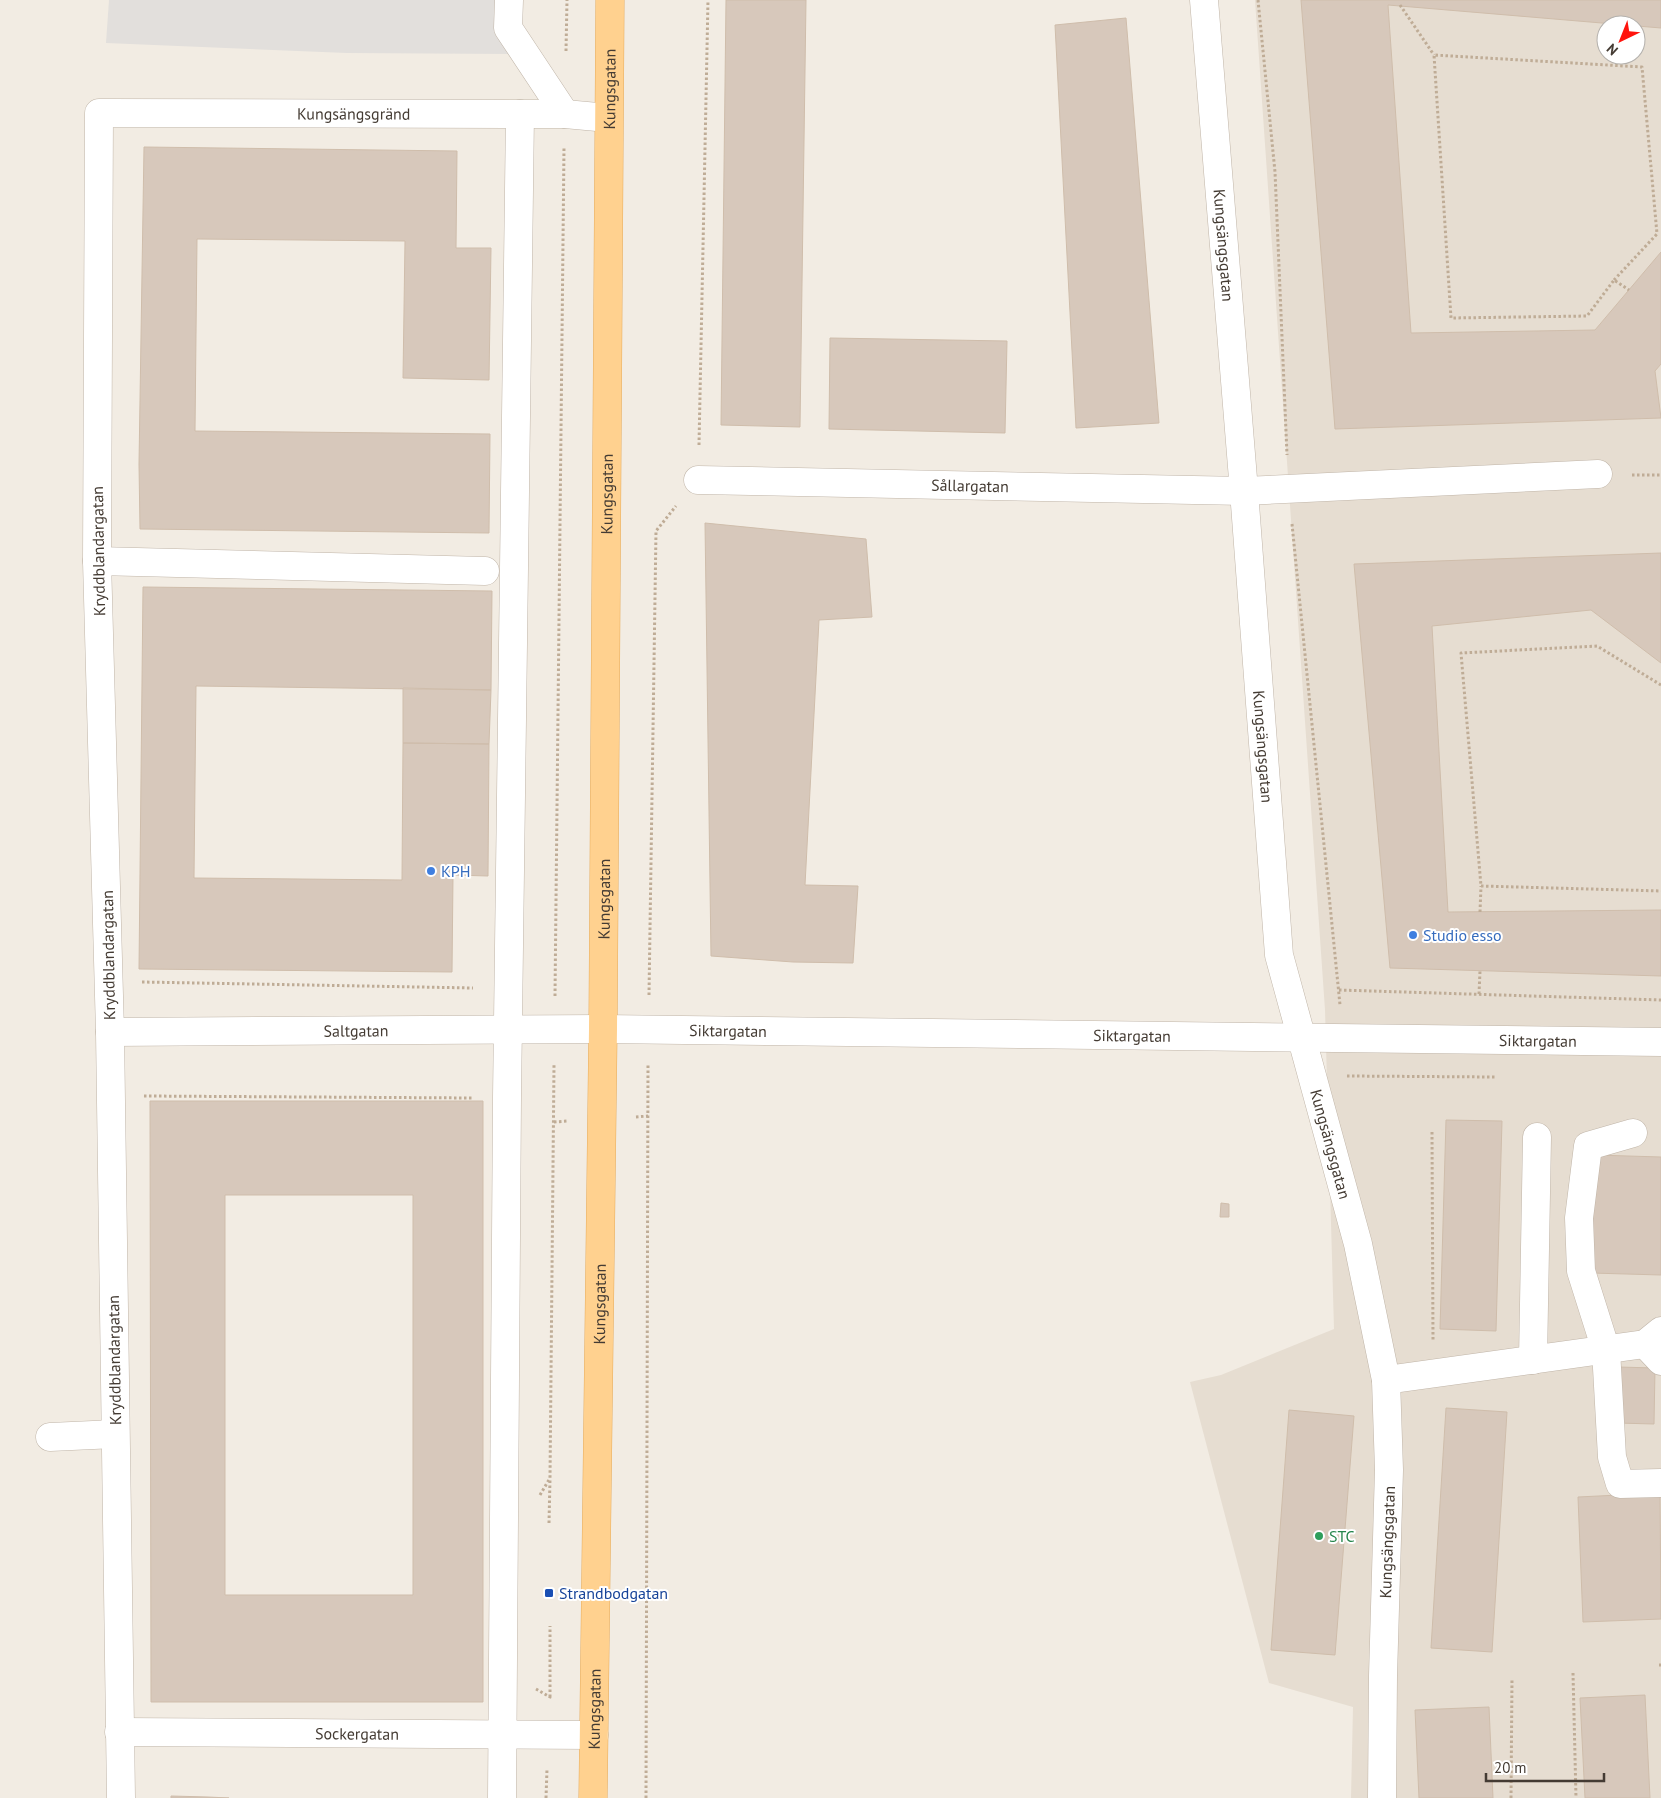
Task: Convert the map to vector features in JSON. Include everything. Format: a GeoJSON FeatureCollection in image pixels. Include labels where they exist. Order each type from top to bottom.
{"type":"FeatureCollection","features":[{"type":"Feature","properties":{"kind":"main road","name":"Kungsgatan"},"geometry":{"type":"LineString","coordinates":[[593,1798],[603,1029],[610,0]]}},
{"type":"Feature","properties":{"kind":"street"},"geometry":{"type":"LineString","coordinates":[[508,0],[508,28],[565,114]]}},
{"type":"Feature","properties":{"kind":"street","name":"Kungsängsgatan"},"geometry":{"type":"LineString","coordinates":[[1204,0],[1279,955],[1300,1038],[1358,1244],[1386,1380],[1390,1470],[1383,1676],[1382,1798]]}},
{"type":"Feature","properties":{"kind":"street","name":"Kungsängsgränd"},"geometry":{"type":"LineString","coordinates":[[99,113],[565,114],[608,118]]}},
{"type":"Feature","properties":{"kind":"street","name":"Kryddblandargatan"},"geometry":{"type":"LineString","coordinates":[[99,113],[97,561],[110,1032],[121,1798]]}},
{"type":"Feature","properties":{"kind":"street"},"geometry":{"type":"LineString","coordinates":[[502,1798],[507,1098],[520,114]]}},
{"type":"Feature","properties":{"kind":"street"},"geometry":{"type":"LineString","coordinates":[[1244,491],[1598,474]]}},
{"type":"Feature","properties":{"kind":"street","name":"Sållargatan"},"geometry":{"type":"LineString","coordinates":[[698,480],[1244,491]]}},
{"type":"Feature","properties":{"kind":"street"},"geometry":{"type":"LineString","coordinates":[[97,561],[485,571]]}},
{"type":"Feature","properties":{"kind":"street","name":"Saltgatan"},"geometry":{"type":"LineString","coordinates":[[110,1032],[603,1029]]}},
{"type":"Feature","properties":{"kind":"street","name":"Siktargatan"},"geometry":{"type":"LineString","coordinates":[[603,1029],[1661,1042]]}},
{"type":"Feature","properties":{"kind":"street"},"geometry":{"type":"LineString","coordinates":[[1633,1133],[1588,1146],[1579,1218],[1581,1271],[1606,1350],[1612,1457],[1620,1484],[1661,1482]]}},
{"type":"Feature","properties":{"kind":"street"},"geometry":{"type":"LineString","coordinates":[[1532,1360],[1537,1137]]}},
{"type":"Feature","properties":{"kind":"street"},"geometry":{"type":"LineString","coordinates":[[1386,1380],[1656,1345]]}},
{"type":"Feature","properties":{"kind":"street"},"geometry":{"type":"LineString","coordinates":[[50,1437],[115,1434]]}},
{"type":"Feature","properties":{"kind":"street","name":"Sockergatan"},"geometry":{"type":"LineString","coordinates":[[119,1732],[594,1735]]}},
{"type":"Feature","properties":{"kind":"path"},"geometry":{"type":"LineString","coordinates":[[566,57],[567,0]]}},
{"type":"Feature","properties":{"kind":"path"},"geometry":{"type":"LineString","coordinates":[[646,1798],[648,1030],[656,531],[698,480],[708,0]]}},
{"type":"Feature","properties":{"kind":"path"},"geometry":{"type":"LineString","coordinates":[[1258,0],[1275,172],[1288,489],[1330,921],[1339,990],[1345,1076],[1503,1077]]}},
{"type":"Feature","properties":{"kind":"path"},"geometry":{"type":"LineString","coordinates":[[1400,5],[1434,55],[1451,318],[1586,316],[1614,280],[1657,234],[1642,67],[1434,55]]}},
{"type":"Feature","properties":{"kind":"path"},"geometry":{"type":"LineString","coordinates":[[549,1522],[565,114]]}},
{"type":"Feature","properties":{"kind":"path"},"geometry":{"type":"LineString","coordinates":[[1614,280],[1629,290]]}},
{"type":"Feature","properties":{"kind":"path"},"geometry":{"type":"LineString","coordinates":[[1480,912],[1481,886],[1461,653],[1597,646],[1661,685]]}},
{"type":"Feature","properties":{"kind":"path"},"geometry":{"type":"LineString","coordinates":[[1481,886],[1661,891]]}},
{"type":"Feature","properties":{"kind":"path"},"geometry":{"type":"LineString","coordinates":[[1479,994],[1480,971]]}},
{"type":"Feature","properties":{"kind":"path"},"geometry":{"type":"LineString","coordinates":[[108,982],[509,988]]}},
{"type":"Feature","properties":{"kind":"path"},"geometry":{"type":"LineString","coordinates":[[1339,990],[1661,1000]]}},
{"type":"Feature","properties":{"kind":"path"},"geometry":{"type":"LineString","coordinates":[[111,1095],[507,1098]]}},
{"type":"Feature","properties":{"kind":"path"},"geometry":{"type":"LineString","coordinates":[[1432,1132],[1433,1373]]}},
{"type":"Feature","properties":{"kind":"path"},"geometry":{"type":"LineString","coordinates":[[540,1495],[550,1478]]}},
{"type":"Feature","properties":{"kind":"path"},"geometry":{"type":"LineString","coordinates":[[546,1798],[550,1697],[550,1626]]}},
{"type":"Feature","properties":{"kind":"path"},"geometry":{"type":"LineString","coordinates":[[1573,1673],[1576,1798]]}},
{"type":"Feature","properties":{"kind":"path"},"geometry":{"type":"LineString","coordinates":[[1511,1798],[1512,1678]]}},
{"type":"Feature","properties":{"kind":"path"},"geometry":{"type":"LineString","coordinates":[[529,1685],[550,1697]]}},
{"type":"Feature","properties":{"kind":"shaded area"},"geometry":{"type":"Polygon","coordinates":[[[109,0],[522,0],[522,54],[347,53],[106,43],[109,0]]]}},
{"type":"Feature","properties":{"kind":"shaded area"},"geometry":{"type":"Polygon","coordinates":[[[1255,0],[1661,0],[1661,1798],[1351,1798],[1353,1707],[1269,1683],[1190,1382],[1221,1375],[1334,1329],[1325,1010],[1255,0]]]}},
{"type":"Feature","properties":{"kind":"building"},"geometry":{"type":"Polygon","coordinates":[[[726,0],[806,0],[800,427],[721,425],[726,0]]]}},
{"type":"Feature","properties":{"kind":"building"},"geometry":{"type":"Polygon","coordinates":[[[1301,0],[1661,0],[1661,28],[1646,27],[1646,15],[1596,15],[1596,23],[1388,5],[1411,333],[1595,330],[1661,252],[1661,364],[1655,371],[1661,418],[1335,429],[1301,0]]]}},
{"type":"Feature","properties":{"kind":"building"},"geometry":{"type":"Polygon","coordinates":[[[1126,18],[1159,423],[1076,428],[1055,25],[1126,18]]]}},
{"type":"Feature","properties":{"kind":"building"},"geometry":{"type":"Polygon","coordinates":[[[144,147],[457,151],[456,248],[491,248],[489,380],[403,378],[405,241],[197,239],[195,431],[490,434],[489,533],[140,529],[139,464],[144,147]]]}},
{"type":"Feature","properties":{"kind":"building"},"geometry":{"type":"Polygon","coordinates":[[[830,338],[1007,341],[1005,433],[829,429],[830,338]]]}},
{"type":"Feature","properties":{"kind":"building"},"geometry":{"type":"Polygon","coordinates":[[[705,523],[866,539],[872,617],[819,620],[805,885],[858,886],[853,963],[793,962],[711,956],[705,523]]]}},
{"type":"Feature","properties":{"kind":"building"},"geometry":{"type":"Polygon","coordinates":[[[1661,553],[1661,663],[1591,610],[1432,626],[1448,912],[1661,910],[1661,976],[1390,968],[1354,564],[1661,553]]]}},
{"type":"Feature","properties":{"kind":"building"},"geometry":{"type":"Polygon","coordinates":[[[143,587],[492,591],[491,690],[196,686],[194,878],[402,880],[403,743],[489,744],[488,876],[453,875],[452,972],[139,969],[143,587]]]}},
{"type":"Feature","properties":{"kind":"building"},"geometry":{"type":"Polygon","coordinates":[[[403,688],[491,690],[489,744],[403,743],[403,688]]]}},
{"type":"Feature","properties":{"kind":"building"},"geometry":{"type":"Polygon","coordinates":[[[150,1101],[483,1101],[483,1702],[151,1702],[150,1101]],[[225,1195],[225,1595],[413,1595],[413,1195],[225,1195]]]}},
{"type":"Feature","properties":{"kind":"building"},"geometry":{"type":"Polygon","coordinates":[[[1446,1120],[1502,1121],[1496,1331],[1440,1329],[1446,1120]]]}},
{"type":"Feature","properties":{"kind":"building"},"geometry":{"type":"Polygon","coordinates":[[[1595,1155],[1661,1157],[1661,1275],[1591,1273],[1595,1155]]]}},
{"type":"Feature","properties":{"kind":"building"},"geometry":{"type":"Polygon","coordinates":[[[1221,1203],[1229,1204],[1229,1217],[1220,1217],[1221,1203]]]}},
{"type":"Feature","properties":{"kind":"building"},"geometry":{"type":"Polygon","coordinates":[[[1618,1367],[1655,1368],[1654,1424],[1617,1423],[1618,1367]]]}},
{"type":"Feature","properties":{"kind":"building"},"geometry":{"type":"Polygon","coordinates":[[[1446,1408],[1507,1412],[1492,1652],[1431,1648],[1446,1408]]]}},
{"type":"Feature","properties":{"kind":"building"},"geometry":{"type":"Polygon","coordinates":[[[1289,1410],[1354,1416],[1335,1655],[1271,1650],[1289,1410]]]}},
{"type":"Feature","properties":{"kind":"building"},"geometry":{"type":"Polygon","coordinates":[[[1660,1493],[1661,1619],[1583,1622],[1578,1497],[1660,1493]]]}},
{"type":"Feature","properties":{"kind":"building"},"geometry":{"type":"Polygon","coordinates":[[[1645,1695],[1650,1798],[1585,1798],[1580,1698],[1645,1695]]]}},
{"type":"Feature","properties":{"kind":"building"},"geometry":{"type":"Polygon","coordinates":[[[1489,1707],[1493,1798],[1419,1798],[1415,1710],[1489,1707]]]}},
{"type":"Feature","properties":{"kind":"building"},"geometry":{"type":"Polygon","coordinates":[[[171,1796],[208,1797],[229,1798],[171,1798],[171,1796]]]}},
{"type":"Feature","properties":{"kind":"place","name":"KPH"},"geometry":{"type":"Point","coordinates":[431,871]}},
{"type":"Feature","properties":{"kind":"place","name":"Studio esso"},"geometry":{"type":"Point","coordinates":[1413,935]}},
{"type":"Feature","properties":{"kind":"place","name":"STC"},"geometry":{"type":"Point","coordinates":[1319,1536]}},
{"type":"Feature","properties":{"kind":"place","name":"Strandbodgatan"},"geometry":{"type":"Point","coordinates":[549,1593]}}]}
